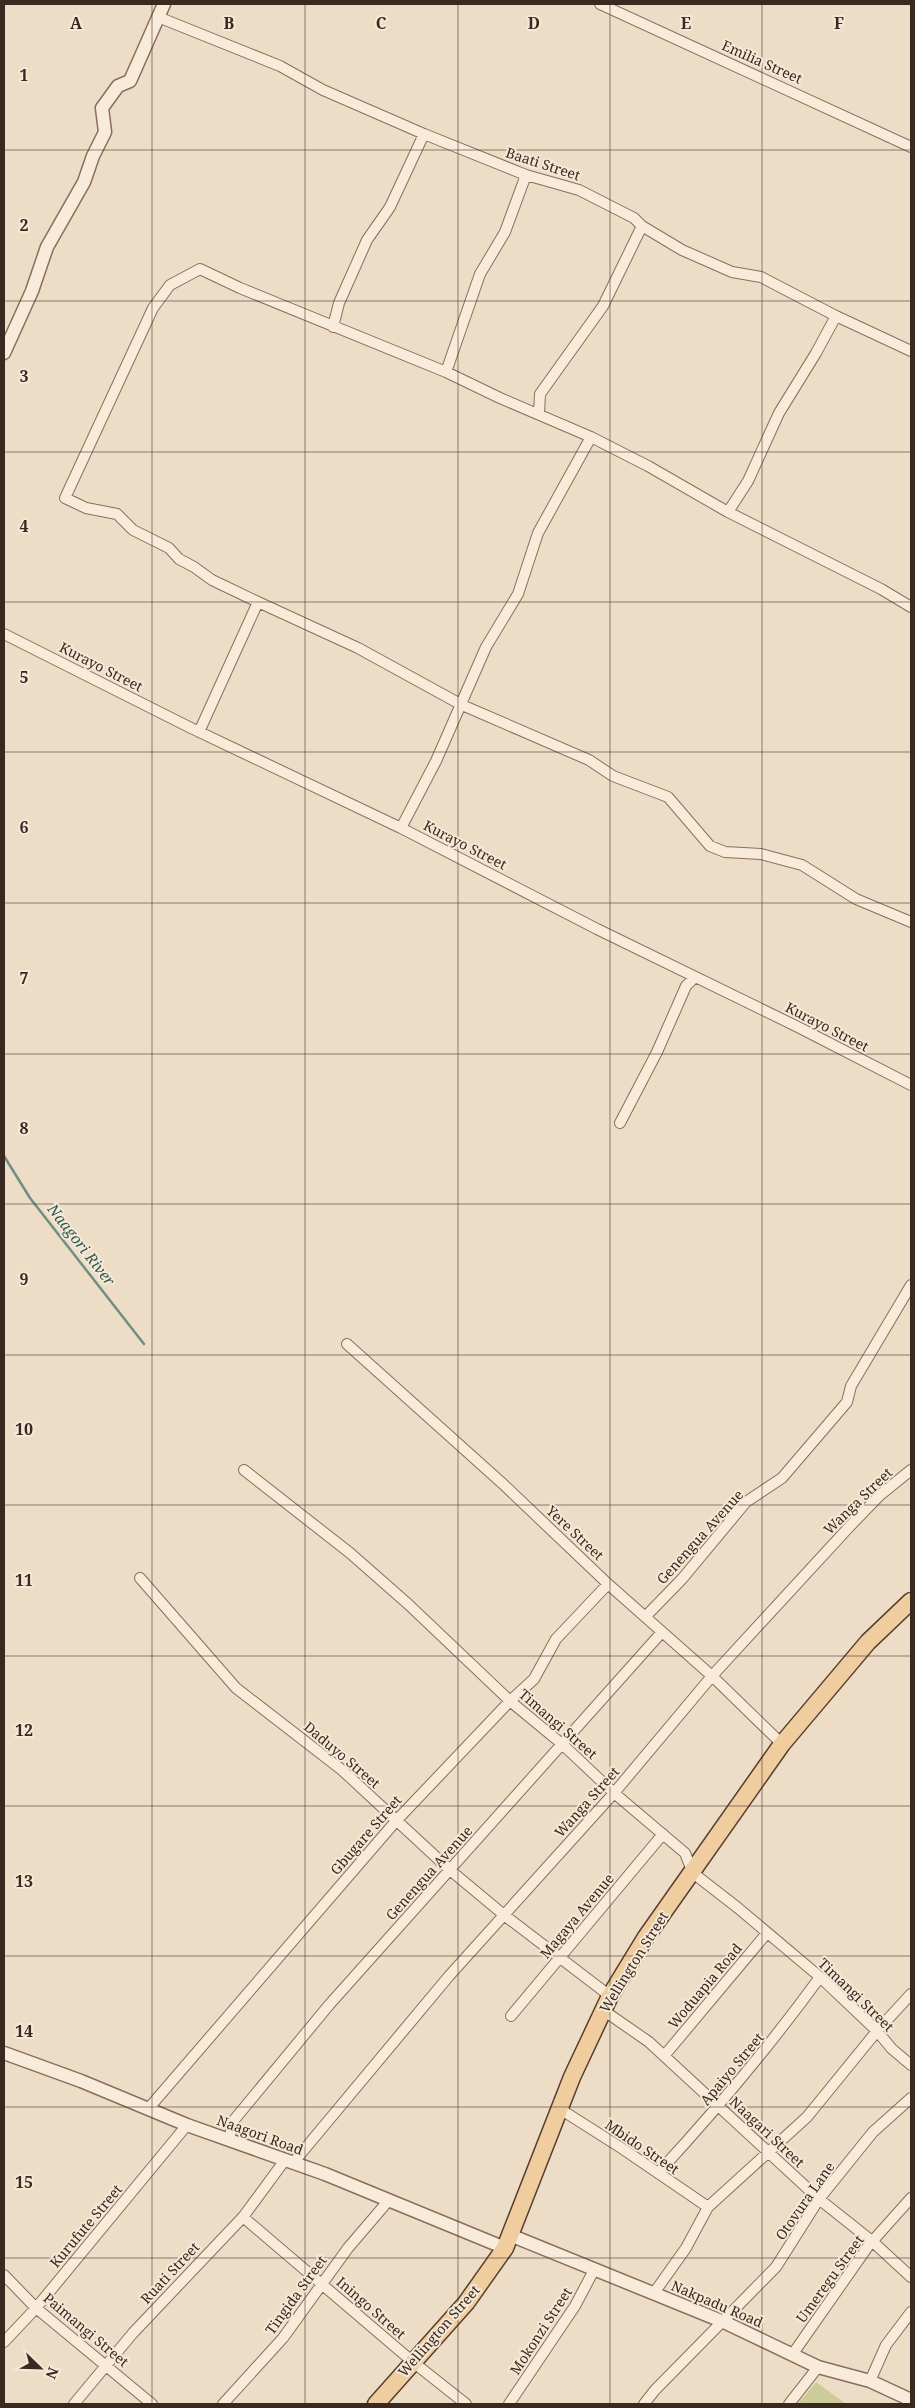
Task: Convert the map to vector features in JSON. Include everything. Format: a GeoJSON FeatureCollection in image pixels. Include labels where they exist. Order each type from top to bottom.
{"type":"FeatureCollection","features":[{"type":"Feature","properties":{"kind":"main road","name":"Wellington Street"},"geometry":{"type":"LineString","coordinates":[[376,2404],[466,2303],[507,2242],[572,2077],[607,2003],[646,1937],[693,1873],[782,1744],[868,1642],[911,1601]]}},
{"type":"Feature","properties":{"kind":"street"},"geometry":{"type":"LineString","coordinates":[[4,353],[32,292],[47,247],[84,182],[93,156],[105,132],[102,108],[118,86],[130,81],[164,4]]}},
{"type":"Feature","properties":{"kind":"street","name":"Emilia Street"},"geometry":{"type":"LineString","coordinates":[[603,4],[911,147]]}},
{"type":"Feature","properties":{"kind":"street","name":"Baati Street"},"geometry":{"type":"LineString","coordinates":[[158,17],[280,66],[323,90],[424,134],[526,175],[579,190],[634,218],[642,226],[682,250],[732,272],[761,277],[911,352]]}},
{"type":"Feature","properties":{"kind":"street"},"geometry":{"type":"LineString","coordinates":[[334,327],[339,303],[367,240],[390,207],[424,134]]}},
{"type":"Feature","properties":{"kind":"street"},"geometry":{"type":"LineString","coordinates":[[446,372],[480,274],[505,232],[526,175]]}},
{"type":"Feature","properties":{"kind":"street"},"geometry":{"type":"LineString","coordinates":[[540,413],[540,394],[603,306],[642,226]]}},
{"type":"Feature","properties":{"kind":"street"},"geometry":{"type":"LineString","coordinates":[[911,607],[881,589],[728,512],[648,466],[540,413],[500,398],[446,372],[240,288],[200,269],[170,285],[153,308],[65,498],[86,508],[117,514],[133,530],[169,548],[179,560],[194,566],[212,580],[358,648],[462,705],[589,760],[613,776],[668,797],[710,846],[725,852],[761,854],[802,865],[856,899],[911,922]]}},
{"type":"Feature","properties":{"kind":"street"},"geometry":{"type":"LineString","coordinates":[[728,512],[748,481],[779,413],[816,354],[836,316]]}},
{"type":"Feature","properties":{"kind":"street"},"geometry":{"type":"LineString","coordinates":[[401,828],[436,761],[486,647],[518,594],[538,533],[590,437]]}},
{"type":"Feature","properties":{"kind":"street"},"geometry":{"type":"LineString","coordinates":[[198,732],[258,602]]}},
{"type":"Feature","properties":{"kind":"street","name":"Kurayo Street"},"geometry":{"type":"LineString","coordinates":[[4,634],[198,732],[401,828],[596,929],[911,1085]]}},
{"type":"Feature","properties":{"kind":"street"},"geometry":{"type":"LineString","coordinates":[[620,1123],[657,1052],[686,986],[695,977]]}},
{"type":"Feature","properties":{"kind":"street","name":"Genengua Avenue"},"geometry":{"type":"LineString","coordinates":[[646,1616],[682,1579],[746,1502],[782,1478],[847,1402],[851,1386],[911,1285]]}},
{"type":"Feature","properties":{"kind":"street","name":"Yere Street"},"geometry":{"type":"LineString","coordinates":[[347,1344],[503,1484],[608,1584],[712,1676],[782,1744]]}},
{"type":"Feature","properties":{"kind":"street","name":"Timangi Street"},"geometry":{"type":"LineString","coordinates":[[244,1470],[350,1554],[408,1604],[510,1701],[562,1744],[614,1793],[685,1853],[693,1873],[820,1977],[877,2031],[892,2049],[911,2065]]}},
{"type":"Feature","properties":{"kind":"street","name":"Wanga Street"},"geometry":{"type":"LineString","coordinates":[[289,2162],[449,1976],[614,1793],[712,1676],[850,1526],[880,1495],[911,1470]]}},
{"type":"Feature","properties":{"kind":"street","name":"Daduyo Street"},"geometry":{"type":"LineString","coordinates":[[140,1578],[236,1688],[342,1770],[450,1870],[560,1959],[607,2003]]}},
{"type":"Feature","properties":{"kind":"street","name":"Gbugare Street"},"geometry":{"type":"LineString","coordinates":[[148,2109],[396,1821],[510,1701],[534,1679],[556,1639],[608,1584]]}},
{"type":"Feature","properties":{"kind":"street","name":"Genengua Avenue"},"geometry":{"type":"LineString","coordinates":[[229,2139],[234,2120],[329,2005],[662,1632]]}},
{"type":"Feature","properties":{"kind":"street","name":"Magaya Avenue"},"geometry":{"type":"LineString","coordinates":[[511,2016],[663,1834]]}},
{"type":"Feature","properties":{"kind":"street","name":"Woduapia Road"},"geometry":{"type":"LineString","coordinates":[[664,2056],[767,1933]]}},
{"type":"Feature","properties":{"kind":"street","name":"Apaiyo Street"},"geometry":{"type":"LineString","coordinates":[[658,2173],[719,2107],[774,2039],[820,1977]]}},
{"type":"Feature","properties":{"kind":"street"},"geometry":{"type":"LineString","coordinates":[[654,2293],[686,2248],[708,2207],[807,2116],[877,2031],[911,1994]]}},
{"type":"Feature","properties":{"kind":"street","name":"Naagari Street"},"geometry":{"type":"LineString","coordinates":[[607,2003],[819,2199],[873,2242],[911,2277]]}},
{"type":"Feature","properties":{"kind":"street","name":"Naagori Road"},"geometry":{"type":"LineString","coordinates":[[4,2053],[81,2081],[187,2125],[507,2242]]}},
{"type":"Feature","properties":{"kind":"street","name":"Otovura Lane"},"geometry":{"type":"LineString","coordinates":[[644,2404],[655,2390],[776,2268],[819,2199],[873,2132],[911,2098]]}},
{"type":"Feature","properties":{"kind":"street","name":"Mbido Street"},"geometry":{"type":"LineString","coordinates":[[560,2109],[708,2207]]}},
{"type":"Feature","properties":{"kind":"street","name":"Kurufute Street"},"geometry":{"type":"LineString","coordinates":[[4,2342],[36,2308],[187,2125]]}},
{"type":"Feature","properties":{"kind":"street","name":"Ruati Street"},"geometry":{"type":"LineString","coordinates":[[74,2404],[133,2333],[243,2217],[289,2162]]}},
{"type":"Feature","properties":{"kind":"street","name":"Umeregu Street"},"geometry":{"type":"LineString","coordinates":[[792,2355],[869,2245],[911,2198]]}},
{"type":"Feature","properties":{"kind":"street","name":"Tingida Street"},"geometry":{"type":"LineString","coordinates":[[223,2404],[283,2338],[348,2248],[389,2200]]}},
{"type":"Feature","properties":{"kind":"street","name":"Iningo Street"},"geometry":{"type":"LineString","coordinates":[[243,2217],[413,2362],[466,2404]]}},
{"type":"Feature","properties":{"kind":"street","name":"Nakpadu Road"},"geometry":{"type":"LineString","coordinates":[[507,2242],[594,2270],[654,2293],[724,2322],[818,2367],[870,2381],[911,2400]]}},
{"type":"Feature","properties":{"kind":"street","name":"Mokonzi Street"},"geometry":{"type":"LineString","coordinates":[[509,2404],[561,2328],[594,2270]]}},
{"type":"Feature","properties":{"kind":"street","name":"Paimangi Street"},"geometry":{"type":"LineString","coordinates":[[4,2275],[36,2308],[152,2404]]}},
{"type":"Feature","properties":{"kind":"street"},"geometry":{"type":"LineString","coordinates":[[870,2381],[886,2345],[911,2312]]}},
{"type":"Feature","properties":{"kind":"street"},"geometry":{"type":"LineString","coordinates":[[789,2404],[818,2367]]}},
{"type":"Feature","properties":{"kind":"shaded area"},"geometry":{"type":"Polygon","coordinates":[[[816,2382],[846,2404],[798,2404],[816,2382]]]}},
{"type":"Feature","properties":{"kind":"waterway","name":"Naagori River"},"geometry":{"type":"LineString","coordinates":[[4,1156],[30,1198],[144,1344]]}}]}
